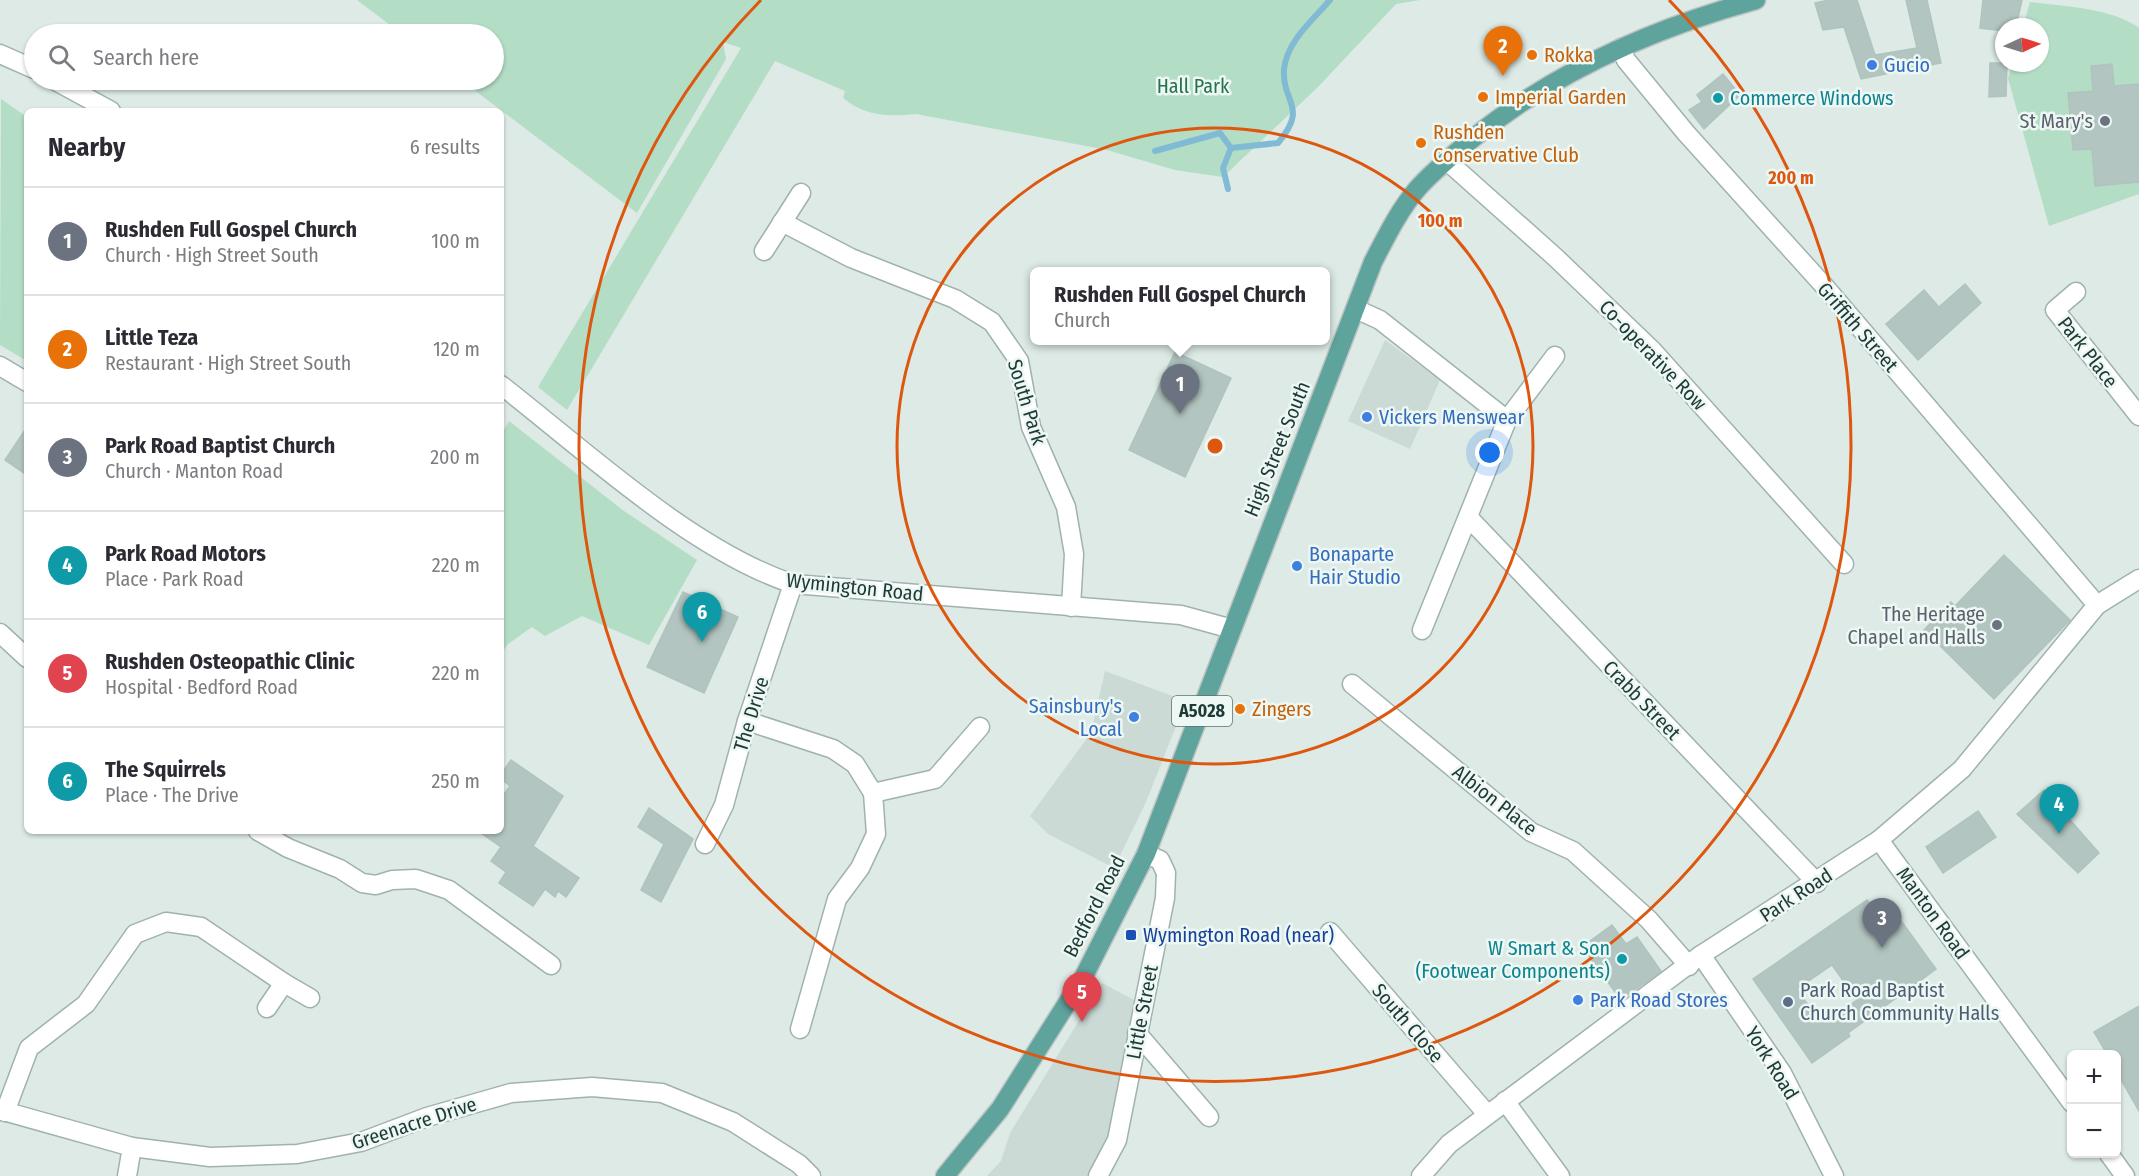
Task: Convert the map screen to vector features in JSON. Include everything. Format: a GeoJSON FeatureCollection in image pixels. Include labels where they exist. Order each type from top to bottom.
{"type":"FeatureCollection","features":[{"type":"Feature","properties":{"kind":"main road","name":"High Street South"},"geometry":{"type":"LineString","coordinates":[[1232,629],[1373,262],[1395,222],[1418,189],[1446,160],[1528,98],[1571,72],[1621,48],[1676,26],[1756,0]]}},
{"type":"Feature","properties":{"kind":"main road","name":"Bedford Road"},"geometry":{"type":"LineString","coordinates":[[945,1176],[1000,1109],[1083,978],[1146,854],[1182,765],[1232,629]]}},
{"type":"Feature","properties":{"kind":"street","name":"Griffith Street"},"geometry":{"type":"LineString","coordinates":[[1621,48],[1626,60],[1686,133],[1826,288],[2097,605]]}},
{"type":"Feature","properties":{"kind":"street"},"geometry":{"type":"LineString","coordinates":[[0,54],[24,65]]}},
{"type":"Feature","properties":{"kind":"street"},"geometry":{"type":"LineString","coordinates":[[72,90],[105,108]]}},
{"type":"Feature","properties":{"kind":"street","name":"Co-operative Row"},"geometry":{"type":"LineString","coordinates":[[1446,160],[1555,257],[1652,350],[1844,564]]}},
{"type":"Feature","properties":{"kind":"street"},"geometry":{"type":"LineString","coordinates":[[764,251],[801,193]]}},
{"type":"Feature","properties":{"kind":"street","name":"South Park"},"geometry":{"type":"LineString","coordinates":[[782,222],[851,258],[955,299],[992,322],[1019,360],[1031,427],[1066,507],[1074,554],[1071,607]]}},
{"type":"Feature","properties":{"kind":"street","name":"Park Place"},"geometry":{"type":"LineString","coordinates":[[2076,292],[2055,310],[2139,416]]}},
{"type":"Feature","properties":{"kind":"street"},"geometry":{"type":"LineString","coordinates":[[1356,309],[1380,320],[1507,420]]}},
{"type":"Feature","properties":{"kind":"street"},"geometry":{"type":"LineString","coordinates":[[1422,630],[1507,420],[1555,356]]}},
{"type":"Feature","properties":{"kind":"street"},"geometry":{"type":"LineString","coordinates":[[0,366],[24,379]]}},
{"type":"Feature","properties":{"kind":"street","name":"Wymington Road"},"geometry":{"type":"LineString","coordinates":[[504,387],[689,530],[752,567],[793,584],[1180,615],[1232,629]]}},
{"type":"Feature","properties":{"kind":"street","name":"Crabb Street"},"geometry":{"type":"LineString","coordinates":[[1468,517],[1817,883]]}},
{"type":"Feature","properties":{"kind":"street","name":"Park Road"},"geometry":{"type":"LineString","coordinates":[[1421,1176],[1449,1144],[1487,1114],[1695,960],[1817,883],[1879,840],[1962,770],[2097,605],[2139,579]]}},
{"type":"Feature","properties":{"kind":"street","name":"The Drive"},"geometry":{"type":"LineString","coordinates":[[705,844],[724,805],[747,721],[793,584]]}},
{"type":"Feature","properties":{"kind":"street"},"geometry":{"type":"LineString","coordinates":[[0,633],[24,655]]}},
{"type":"Feature","properties":{"kind":"street","name":"Albion Place"},"geometry":{"type":"LineString","coordinates":[[1352,684],[1531,832],[1573,851],[1695,960]]}},
{"type":"Feature","properties":{"kind":"street"},"geometry":{"type":"LineString","coordinates":[[747,721],[833,749],[855,764],[873,792],[876,834],[860,868],[837,899],[800,1029]]}},
{"type":"Feature","properties":{"kind":"street"},"geometry":{"type":"LineString","coordinates":[[873,792],[935,779],[980,727]]}},
{"type":"Feature","properties":{"kind":"street"},"geometry":{"type":"LineString","coordinates":[[263,834],[288,848],[340,869],[362,884],[376,885],[417,879],[449,890],[551,965]]}},
{"type":"Feature","properties":{"kind":"street","name":"Manton Road"},"geometry":{"type":"LineString","coordinates":[[1879,840],[2067,1096]]}},
{"type":"Feature","properties":{"kind":"street","name":"Little Street"},"geometry":{"type":"LineString","coordinates":[[1098,1176],[1117,1140],[1165,898],[1166,873],[1160,860],[1146,854]]}},
{"type":"Feature","properties":{"kind":"street"},"geometry":{"type":"LineString","coordinates":[[3,1111],[29,1048],[86,1004],[135,933],[166,922],[201,927],[310,998]]}},
{"type":"Feature","properties":{"kind":"street","name":"South Close"},"geometry":{"type":"LineString","coordinates":[[1330,932],[1487,1114]]}},
{"type":"Feature","properties":{"kind":"street","name":"York Road"},"geometry":{"type":"LineString","coordinates":[[1695,960],[1782,1073],[1834,1176]]}},
{"type":"Feature","properties":{"kind":"street"},"geometry":{"type":"LineString","coordinates":[[267,1008],[284,983]]}},
{"type":"Feature","properties":{"kind":"street"},"geometry":{"type":"LineString","coordinates":[[1137,1033],[1209,1117]]}},
{"type":"Feature","properties":{"kind":"street","name":"Greenacre Drive"},"geometry":{"type":"LineString","coordinates":[[3,1111],[132,1147],[210,1156],[297,1154],[361,1142],[428,1117],[511,1093],[592,1087],[662,1093],[733,1122],[799,1164],[811,1176]]}},
{"type":"Feature","properties":{"kind":"street"},"geometry":{"type":"LineString","coordinates":[[1505,1101],[1560,1176]]}},
{"type":"Feature","properties":{"kind":"street"},"geometry":{"type":"LineString","coordinates":[[127,1176],[132,1147]]}},
{"type":"Feature","properties":{"kind":"street"},"geometry":{"type":"LineString","coordinates":[[2112,1158],[2125,1176]]}},
{"type":"Feature","properties":{"kind":"shaded area"},"geometry":{"type":"Polygon","coordinates":[[[1385,340],[1440,380],[1410,449],[1348,421],[1385,340]]]}},
{"type":"Feature","properties":{"kind":"shaded area"},"geometry":{"type":"Polygon","coordinates":[[[1105,671],[1186,701],[1146,802],[1114,868],[1048,834],[1030,816],[1091,733],[1105,671]]]}},
{"type":"Feature","properties":{"kind":"shaded area"},"geometry":{"type":"Polygon","coordinates":[[[1102,983],[1136,1001],[1114,1137],[1096,1176],[987,1176],[1001,1161],[1010,1133],[1102,983]]]}},
{"type":"Feature","properties":{"kind":"green space","name":"Hall Park"},"geometry":{"type":"Polygon","coordinates":[[[357,0],[1420,0],[1396,4],[1319,86],[1223,177],[1175,170],[1107,150],[916,114],[886,115],[868,112],[843,98],[845,91],[775,61],[567,410],[538,387],[741,48],[723,42],[726,59],[637,213],[504,112],[504,108],[498,108],[474,90],[504,90],[504,24],[389,24],[357,0]]]}},
{"type":"Feature","properties":{"kind":"green space"},"geometry":{"type":"Polygon","coordinates":[[[2030,2],[2102,12],[2128,21],[2139,28],[2139,194],[2049,226],[2008,78],[2010,72],[2049,72],[2049,18],[2026,18],[2030,2]]]}},
{"type":"Feature","properties":{"kind":"green space"},"geometry":{"type":"Polygon","coordinates":[[[1,99],[24,115],[24,359],[0,345],[1,99]]]}},
{"type":"Feature","properties":{"kind":"green space"},"geometry":{"type":"Polygon","coordinates":[[[509,421],[624,511],[697,560],[649,645],[582,616],[545,636],[532,627],[508,644],[504,650],[504,430],[509,421]]]}},
{"type":"Feature","properties":{"kind":"building"},"geometry":{"type":"Polygon","coordinates":[[[1829,0],[1857,0],[1875,55],[1917,48],[1906,0],[1927,0],[1941,63],[1861,79],[1844,27],[1823,30],[1815,3],[1829,0]]]}},
{"type":"Feature","properties":{"kind":"building"},"geometry":{"type":"Polygon","coordinates":[[[1983,0],[2022,0],[2018,18],[1995,18],[1995,30],[1980,28],[1983,0]]]}},
{"type":"Feature","properties":{"kind":"building"},"geometry":{"type":"Polygon","coordinates":[[[1990,63],[1995,63],[1995,72],[2007,72],[2006,96],[1989,97],[1990,63]]]}},
{"type":"Feature","properties":{"kind":"building","name":"St Mary's"},"geometry":{"type":"Polygon","coordinates":[[[2112,64],[2114,86],[2138,84],[2139,182],[2095,186],[2092,149],[2073,150],[2068,93],[2093,91],[2091,66],[2112,64]]]}},
{"type":"Feature","properties":{"kind":"building","name":"Commerce Windows"},"geometry":{"type":"Polygon","coordinates":[[[1723,74],[1740,95],[1704,129],[1689,110],[1702,102],[1697,95],[1723,74]]]}},
{"type":"Feature","properties":{"kind":"building"},"geometry":{"type":"Polygon","coordinates":[[[1965,284],[1981,303],[1918,360],[1886,324],[1924,290],[1939,307],[1965,284]]]}},
{"type":"Feature","properties":{"kind":"building"},"geometry":{"type":"Polygon","coordinates":[[[1175,352],[1231,378],[1185,477],[1129,450],[1175,352]]]}},
{"type":"Feature","properties":{"kind":"building"},"geometry":{"type":"Polygon","coordinates":[[[24,432],[24,473],[5,460],[24,432]]]}},
{"type":"Feature","properties":{"kind":"building","name":"The Heritage Chapel and Halls"},"geometry":{"type":"Polygon","coordinates":[[[2004,555],[2070,620],[1994,699],[1924,630],[1951,602],[1955,606],[2004,555]]]}},
{"type":"Feature","properties":{"kind":"building"},"geometry":{"type":"Polygon","coordinates":[[[683,592],[738,617],[704,693],[647,667],[683,592]]]}},
{"type":"Feature","properties":{"kind":"building"},"geometry":{"type":"Polygon","coordinates":[[[511,760],[563,796],[533,846],[579,878],[566,897],[558,891],[555,897],[545,889],[533,906],[499,883],[506,872],[491,861],[501,847],[482,834],[504,834],[504,794],[510,786],[504,781],[504,770],[511,760]]]}},
{"type":"Feature","properties":{"kind":"building"},"geometry":{"type":"Polygon","coordinates":[[[2044,790],[2099,853],[2078,873],[2017,814],[2044,790]]]}},
{"type":"Feature","properties":{"kind":"building"},"geometry":{"type":"Polygon","coordinates":[[[649,808],[693,839],[661,902],[641,890],[664,844],[638,827],[649,808]]]}},
{"type":"Feature","properties":{"kind":"building"},"geometry":{"type":"Polygon","coordinates":[[[1978,811],[1996,837],[1943,873],[1926,847],[1978,811]]]}},
{"type":"Feature","properties":{"kind":"building"},"geometry":{"type":"Polygon","coordinates":[[[1867,900],[1887,927],[1899,918],[1936,969],[1848,1033],[1850,1036],[1812,1063],[1753,979],[1867,900]],[[1832,965],[1797,989],[1821,1024],[1857,1000],[1832,965]]]}},
{"type":"Feature","properties":{"kind":"building","name":"W Smart & Son (Footwear Components)"},"geometry":{"type":"Polygon","coordinates":[[[1612,925],[1626,944],[1637,937],[1661,971],[1621,1000],[1582,947],[1612,925]]]}},
{"type":"Feature","properties":{"kind":"building"},"geometry":{"type":"Polygon","coordinates":[[[2139,1006],[2139,1111],[2121,1080],[2121,1050],[2105,1050],[2094,1032],[2139,1006]]]}},
{"type":"Feature","properties":{"kind":"waterway"},"geometry":{"type":"LineString","coordinates":[[1155,151],[1220,133],[1231,148],[1278,143],[1287,131],[1293,113],[1284,81],[1286,59],[1295,40],[1330,0]]}},
{"type":"Feature","properties":{"kind":"waterway"},"geometry":{"type":"LineString","coordinates":[[1228,189],[1223,168],[1231,148]]}},
{"type":"Feature","properties":{"kind":"place","name":"Rokka"},"geometry":{"type":"Point","coordinates":[1532,55]}},
{"type":"Feature","properties":{"kind":"place","name":"Gucio"},"geometry":{"type":"Point","coordinates":[1872,65]}},
{"type":"Feature","properties":{"kind":"place","name":"Little Teza"},"geometry":{"type":"Point","coordinates":[1503,76]}},
{"type":"Feature","properties":{"kind":"place","name":"Imperial Garden"},"geometry":{"type":"Point","coordinates":[1483,97]}},
{"type":"Feature","properties":{"kind":"place","name":"Commerce Windows"},"geometry":{"type":"Point","coordinates":[1718,98]}},
{"type":"Feature","properties":{"kind":"place","name":"St Mary's"},"geometry":{"type":"Point","coordinates":[2105,121]}},
{"type":"Feature","properties":{"kind":"place","name":"Rushden Conservative Club"},"geometry":{"type":"Point","coordinates":[1421,143]}},
{"type":"Feature","properties":{"kind":"place","name":"Rushden Full Gospel Church"},"geometry":{"type":"Point","coordinates":[1180,414]}},
{"type":"Feature","properties":{"kind":"place","name":"Vickers Menswear"},"geometry":{"type":"Point","coordinates":[1367,417]}},
{"type":"Feature","properties":{"kind":"place","name":"Bonaparte Hair Studio"},"geometry":{"type":"Point","coordinates":[1297,566]}},
{"type":"Feature","properties":{"kind":"place","name":"The Heritage Chapel and Halls"},"geometry":{"type":"Point","coordinates":[1997,625]}},
{"type":"Feature","properties":{"kind":"place","name":"The Squirrels"},"geometry":{"type":"Point","coordinates":[702,642]}},
{"type":"Feature","properties":{"kind":"place","name":"Zingers"},"geometry":{"type":"Point","coordinates":[1240,709]}},
{"type":"Feature","properties":{"kind":"place","name":"Sainsbury's Local"},"geometry":{"type":"Point","coordinates":[1134,717]}},
{"type":"Feature","properties":{"kind":"place","name":"Park Road Motors"},"geometry":{"type":"Point","coordinates":[2059,834]}},
{"type":"Feature","properties":{"kind":"place","name":"Wymington Road (near)"},"geometry":{"type":"Point","coordinates":[1131,935]}},
{"type":"Feature","properties":{"kind":"place","name":"Park Road Baptist Church"},"geometry":{"type":"Point","coordinates":[1882,948]}},
{"type":"Feature","properties":{"kind":"place","name":"W Smart & Son (Footwear Components)"},"geometry":{"type":"Point","coordinates":[1622,959]}},
{"type":"Feature","properties":{"kind":"place","name":"Park Road Stores"},"geometry":{"type":"Point","coordinates":[1578,1000]}},
{"type":"Feature","properties":{"kind":"place","name":"Park Road Baptist Church Community Halls"},"geometry":{"type":"Point","coordinates":[1788,1002]}},
{"type":"Feature","properties":{"kind":"place","name":"Rushden Osteopathic Clinic"},"geometry":{"type":"Point","coordinates":[1082,1022]}}]}
